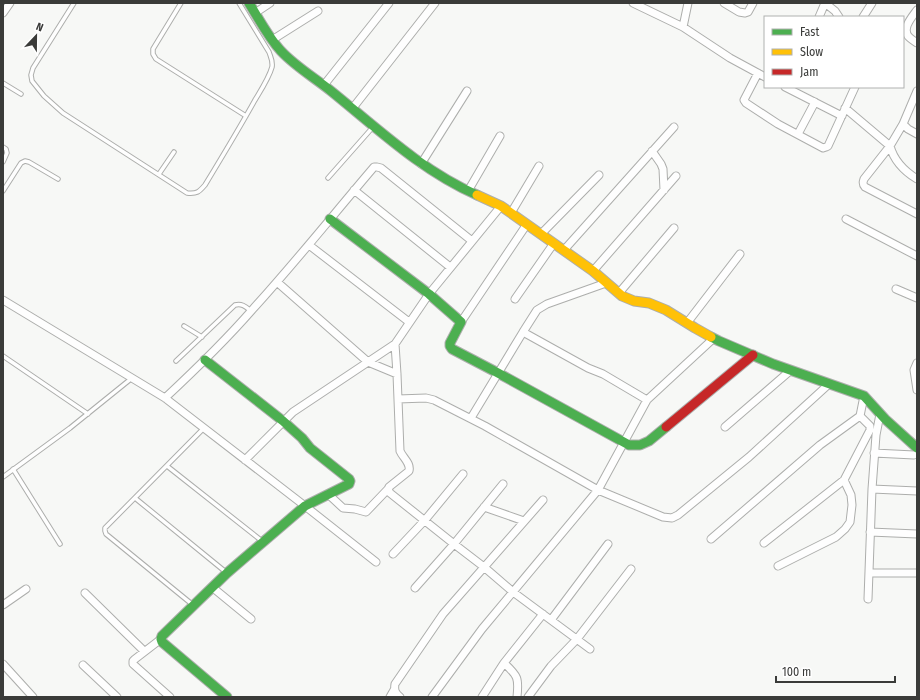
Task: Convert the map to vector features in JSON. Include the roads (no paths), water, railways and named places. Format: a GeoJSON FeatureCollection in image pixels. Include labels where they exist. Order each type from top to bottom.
{"type":"FeatureCollection","features":[{"type":"Feature","properties":{"kind":"street"},"geometry":{"type":"LineString","coordinates":[[3,13],[10,3]]}},
{"type":"Feature","properties":{"kind":"street"},"geometry":{"type":"LineString","coordinates":[[249,3],[272,40],[282,52],[421,164],[468,191],[501,206],[593,271],[622,296],[634,301],[650,303],[666,310],[714,338],[753,355],[864,396],[915,451]]}},
{"type":"Feature","properties":{"kind":"street"},"geometry":{"type":"LineString","coordinates":[[255,13],[270,3]]}},
{"type":"Feature","properties":{"kind":"street"},"geometry":{"type":"LineString","coordinates":[[324,85],[388,3]]}},
{"type":"Feature","properties":{"kind":"street"},"geometry":{"type":"LineString","coordinates":[[352,109],[435,3]]}},
{"type":"Feature","properties":{"kind":"street"},"geometry":{"type":"LineString","coordinates":[[633,3],[683,27],[730,58],[762,75],[744,100],[778,124],[823,148],[826,147],[855,88]]}},
{"type":"Feature","properties":{"kind":"street"},"geometry":{"type":"LineString","coordinates":[[683,27],[688,3]]}},
{"type":"Feature","properties":{"kind":"street"},"geometry":{"type":"LineString","coordinates":[[724,3],[739,12],[744,13],[748,12],[753,3]]}},
{"type":"Feature","properties":{"kind":"street"},"geometry":{"type":"LineString","coordinates":[[819,16],[825,3],[835,11],[838,16]]}},
{"type":"Feature","properties":{"kind":"street"},"geometry":{"type":"LineString","coordinates":[[864,16],[872,3]]}},
{"type":"Feature","properties":{"kind":"street"},"geometry":{"type":"LineString","coordinates":[[917,10],[906,28],[906,32],[909,37],[917,43]]}},
{"type":"Feature","properties":{"kind":"street"},"geometry":{"type":"LineString","coordinates":[[272,40],[318,11]]}},
{"type":"Feature","properties":{"kind":"street"},"geometry":{"type":"LineString","coordinates":[[787,88],[842,116]]}},
{"type":"Feature","properties":{"kind":"street"},"geometry":{"type":"LineString","coordinates":[[421,164],[467,91]]}},
{"type":"Feature","properties":{"kind":"street"},"geometry":{"type":"LineString","coordinates":[[917,91],[903,124],[890,146],[862,183],[863,186],[917,214]]}},
{"type":"Feature","properties":{"kind":"street"},"geometry":{"type":"LineString","coordinates":[[798,134],[815,102]]}},
{"type":"Feature","properties":{"kind":"street"},"geometry":{"type":"LineString","coordinates":[[845,108],[890,146],[892,154],[897,162],[917,179]]}},
{"type":"Feature","properties":{"kind":"street"},"geometry":{"type":"LineString","coordinates":[[903,124],[917,134]]}},
{"type":"Feature","properties":{"kind":"street"},"geometry":{"type":"LineString","coordinates":[[564,250],[674,127]]}},
{"type":"Feature","properties":{"kind":"street"},"geometry":{"type":"LineString","coordinates":[[468,191],[500,136]]}},
{"type":"Feature","properties":{"kind":"street"},"geometry":{"type":"LineString","coordinates":[[652,151],[661,164],[664,190]]}},
{"type":"Feature","properties":{"kind":"street"},"geometry":{"type":"LineString","coordinates":[[165,398],[252,311],[374,167],[377,166],[381,168],[472,241]]}},
{"type":"Feature","properties":{"kind":"street"},"geometry":{"type":"LineString","coordinates":[[511,213],[539,166]]}},
{"type":"Feature","properties":{"kind":"street"},"geometry":{"type":"LineString","coordinates":[[541,234],[599,175]]}},
{"type":"Feature","properties":{"kind":"street"},"geometry":{"type":"LineString","coordinates":[[593,271],[676,176]]}},
{"type":"Feature","properties":{"kind":"street"},"geometry":{"type":"LineString","coordinates":[[354,190],[450,267]]}},
{"type":"Feature","properties":{"kind":"street"},"geometry":{"type":"LineString","coordinates":[[245,460],[293,412],[395,344],[429,294],[501,206]]}},
{"type":"Feature","properties":{"kind":"street"},"geometry":{"type":"LineString","coordinates":[[330,219],[429,294],[461,322]]}},
{"type":"Feature","properties":{"kind":"street"},"geometry":{"type":"LineString","coordinates":[[846,219],[917,256]]}},
{"type":"Feature","properties":{"kind":"street"},"geometry":{"type":"LineString","coordinates":[[527,224],[461,322],[450,343],[452,349],[629,445],[640,445],[649,441],[753,355]]}},
{"type":"Feature","properties":{"kind":"street"},"geometry":{"type":"LineString","coordinates":[[619,293],[674,228]]}},
{"type":"Feature","properties":{"kind":"street"},"geometry":{"type":"LineString","coordinates":[[515,299],[554,243]]}},
{"type":"Feature","properties":{"kind":"street"},"geometry":{"type":"LineString","coordinates":[[308,245],[409,322]]}},
{"type":"Feature","properties":{"kind":"street"},"geometry":{"type":"LineString","coordinates":[[687,323],[740,254]]}},
{"type":"Feature","properties":{"kind":"street"},"geometry":{"type":"LineString","coordinates":[[277,282],[368,362],[398,374]]}},
{"type":"Feature","properties":{"kind":"street"},"geometry":{"type":"LineString","coordinates":[[471,418],[537,310],[541,307],[606,283]]}},
{"type":"Feature","properties":{"kind":"street"},"geometry":{"type":"LineString","coordinates":[[896,289],[917,298]]}},
{"type":"Feature","properties":{"kind":"street"},"geometry":{"type":"LineString","coordinates":[[3,300],[165,398],[376,562]]}},
{"type":"Feature","properties":{"kind":"street"},"geometry":{"type":"LineString","coordinates":[[523,332],[588,368],[603,374],[647,400]]}},
{"type":"Feature","properties":{"kind":"street"},"geometry":{"type":"LineString","coordinates":[[432,697],[482,629],[598,490],[647,400],[714,338]]}},
{"type":"Feature","properties":{"kind":"street"},"geometry":{"type":"LineString","coordinates":[[328,494],[343,508],[366,512],[389,487],[409,471],[410,468],[408,463],[400,451],[398,374],[395,344]]}},
{"type":"Feature","properties":{"kind":"street"},"geometry":{"type":"LineString","coordinates":[[170,697],[133,664],[135,658],[161,639],[162,636],[193,605],[227,573],[305,506],[349,484],[350,481],[316,454],[302,438],[283,421],[204,360]]}},
{"type":"Feature","properties":{"kind":"street"},"geometry":{"type":"LineString","coordinates":[[917,363],[914,370],[917,390]]}},
{"type":"Feature","properties":{"kind":"street"},"geometry":{"type":"LineString","coordinates":[[725,427],[791,370]]}},
{"type":"Feature","properties":{"kind":"street"},"geometry":{"type":"LineString","coordinates":[[398,399],[426,398],[434,400],[471,418],[598,490],[663,517],[672,518],[678,515],[749,457],[829,384]]}},
{"type":"Feature","properties":{"kind":"street"},"geometry":{"type":"LineString","coordinates":[[712,538],[820,444],[860,416],[864,396]]}},
{"type":"Feature","properties":{"kind":"street"},"geometry":{"type":"LineString","coordinates":[[868,599],[874,453],[880,414]]}},
{"type":"Feature","properties":{"kind":"street"},"geometry":{"type":"LineString","coordinates":[[764,543],[844,480],[870,430],[870,426],[860,416]]}},
{"type":"Feature","properties":{"kind":"street"},"geometry":{"type":"LineString","coordinates":[[874,453],[915,451]]}},
{"type":"Feature","properties":{"kind":"street"},"geometry":{"type":"LineString","coordinates":[[393,554],[425,520],[463,474]]}},
{"type":"Feature","properties":{"kind":"street"},"geometry":{"type":"LineString","coordinates":[[778,566],[836,537],[845,530],[850,522],[852,505],[851,495],[844,480]]}},
{"type":"Feature","properties":{"kind":"street"},"geometry":{"type":"LineString","coordinates":[[415,588],[454,544],[503,484]]}},
{"type":"Feature","properties":{"kind":"street"},"geometry":{"type":"LineString","coordinates":[[388,489],[390,493],[484,567],[513,592],[590,649]]}},
{"type":"Feature","properties":{"kind":"street"},"geometry":{"type":"LineString","coordinates":[[872,489],[917,491]]}},
{"type":"Feature","properties":{"kind":"street"},"geometry":{"type":"LineString","coordinates":[[390,697],[394,690],[395,684],[443,614],[543,500]]}},
{"type":"Feature","properties":{"kind":"street"},"geometry":{"type":"LineString","coordinates":[[484,507],[524,521]]}},
{"type":"Feature","properties":{"kind":"street"},"geometry":{"type":"LineString","coordinates":[[870,532],[917,534]]}},
{"type":"Feature","properties":{"kind":"street"},"geometry":{"type":"LineString","coordinates":[[551,620],[608,544]]}},
{"type":"Feature","properties":{"kind":"street"},"geometry":{"type":"LineString","coordinates":[[528,697],[552,666],[577,639],[631,569]]}},
{"type":"Feature","properties":{"kind":"street"},"geometry":{"type":"LineString","coordinates":[[869,573],[917,573]]}},
{"type":"Feature","properties":{"kind":"street"},"geometry":{"type":"LineString","coordinates":[[212,587],[251,619]]}},
{"type":"Feature","properties":{"kind":"street"},"geometry":{"type":"LineString","coordinates":[[3,605],[26,589]]}},
{"type":"Feature","properties":{"kind":"street"},"geometry":{"type":"LineString","coordinates":[[85,593],[144,651]]}},
{"type":"Feature","properties":{"kind":"street"},"geometry":{"type":"LineString","coordinates":[[482,697],[504,663],[543,614]]}},
{"type":"Feature","properties":{"kind":"street"},"geometry":{"type":"LineString","coordinates":[[161,639],[162,642],[227,697]]}},
{"type":"Feature","properties":{"kind":"street"},"geometry":{"type":"LineString","coordinates":[[504,663],[518,679],[516,697]]}},
{"type":"Feature","properties":{"kind":"street"},"geometry":{"type":"LineString","coordinates":[[3,664],[33,697]]}},
{"type":"Feature","properties":{"kind":"street"},"geometry":{"type":"LineString","coordinates":[[84,665],[118,697]]}},
{"type":"Feature","properties":{"kind":"street"},"geometry":{"type":"LineString","coordinates":[[394,690],[400,697]]}},
{"type":"Feature","properties":{"kind":"lane"},"geometry":{"type":"LineString","coordinates":[[74,3],[33,68],[31,75],[32,81],[44,96],[63,113],[187,193],[193,194],[199,192],[205,185],[246,116],[273,65],[273,60],[269,52],[240,3]]}},
{"type":"Feature","properties":{"kind":"lane"},"geometry":{"type":"LineString","coordinates":[[181,3],[153,49],[153,54],[156,58],[246,116]]}},
{"type":"Feature","properties":{"kind":"lane"},"geometry":{"type":"LineString","coordinates":[[3,83],[21,94]]}},
{"type":"Feature","properties":{"kind":"lane"},"geometry":{"type":"LineString","coordinates":[[328,178],[374,126]]}},
{"type":"Feature","properties":{"kind":"lane"},"geometry":{"type":"LineString","coordinates":[[3,147],[8,153],[3,162]]}},
{"type":"Feature","properties":{"kind":"lane"},"geometry":{"type":"LineString","coordinates":[[159,174],[174,152]]}},
{"type":"Feature","properties":{"kind":"lane"},"geometry":{"type":"LineString","coordinates":[[3,191],[21,163],[25,162],[29,162],[58,179]]}},
{"type":"Feature","properties":{"kind":"lane"},"geometry":{"type":"LineString","coordinates":[[176,361],[236,305],[240,304],[252,311]]}},
{"type":"Feature","properties":{"kind":"lane"},"geometry":{"type":"LineString","coordinates":[[184,326],[202,337]]}},
{"type":"Feature","properties":{"kind":"lane"},"geometry":{"type":"LineString","coordinates":[[3,356],[88,414]]}},
{"type":"Feature","properties":{"kind":"lane"},"geometry":{"type":"LineString","coordinates":[[3,477],[70,428],[132,378]]}},
{"type":"Feature","properties":{"kind":"lane"},"geometry":{"type":"LineString","coordinates":[[193,605],[106,534],[105,531],[106,528],[204,428]]}},
{"type":"Feature","properties":{"kind":"lane"},"geometry":{"type":"LineString","coordinates":[[167,466],[262,542]]}},
{"type":"Feature","properties":{"kind":"lane"},"geometry":{"type":"LineString","coordinates":[[14,469],[60,544]]}},
{"type":"Feature","properties":{"kind":"lane"},"geometry":{"type":"LineString","coordinates":[[135,498],[227,573]]}}]}
